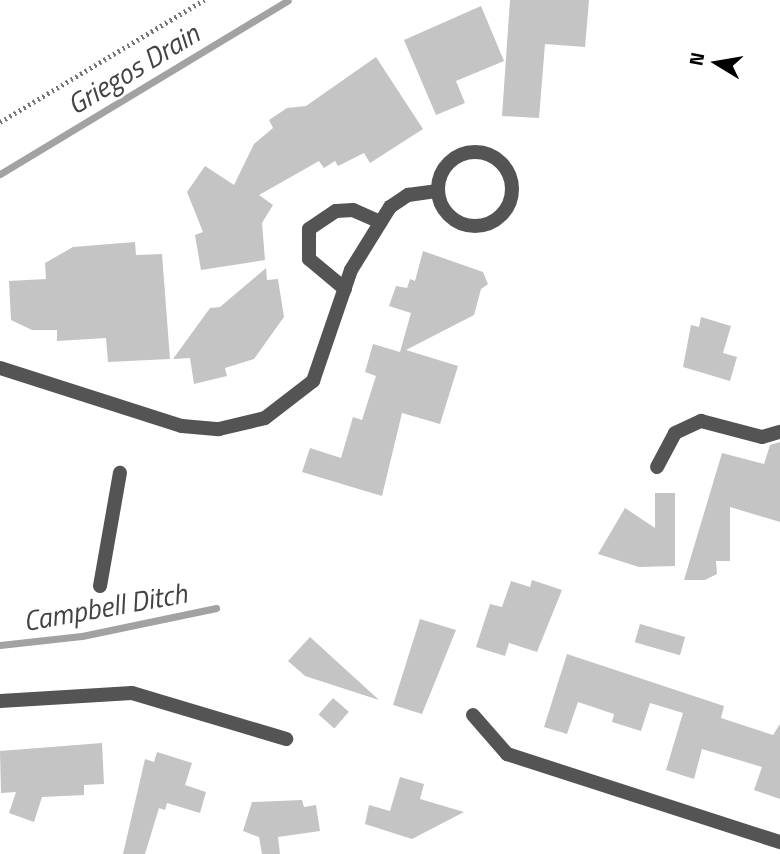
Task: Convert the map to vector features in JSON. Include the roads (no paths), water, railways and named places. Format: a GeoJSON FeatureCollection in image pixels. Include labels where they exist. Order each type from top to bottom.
{"type":"FeatureCollection","features":[{"type":"Feature","properties":{"kind":"street"},"geometry":{"type":"LineString","coordinates":[[477,152],[498,160],[509,174],[512,194],[497,220],[469,226],[447,214],[438,191],[448,164],[477,152]]}},
{"type":"Feature","properties":{"kind":"street"},"geometry":{"type":"LineString","coordinates":[[0,368],[182,426],[241,426],[265,418],[313,381],[332,337],[345,289],[380,222],[408,195],[438,191]]}},
{"type":"Feature","properties":{"kind":"street"},"geometry":{"type":"LineString","coordinates":[[345,289],[309,259],[309,229],[336,211],[353,210],[380,222]]}},
{"type":"Feature","properties":{"kind":"street"},"geometry":{"type":"LineString","coordinates":[[657,467],[675,433],[701,421],[762,437],[780,432]]}},
{"type":"Feature","properties":{"kind":"street"},"geometry":{"type":"LineString","coordinates":[[100,586],[120,473]]}},
{"type":"Feature","properties":{"kind":"street"},"geometry":{"type":"LineString","coordinates":[[0,701],[132,693],[286,739]]}},
{"type":"Feature","properties":{"kind":"street"},"geometry":{"type":"LineString","coordinates":[[473,715],[507,754],[780,842]]}},
{"type":"Feature","properties":{"kind":"waterway","name":"Griegos Drain"},"geometry":{"type":"LineString","coordinates":[[0,174],[288,0]]}},
{"type":"Feature","properties":{"kind":"waterway","name":"Campbell Ditch"},"geometry":{"type":"LineString","coordinates":[[0,645],[82,636],[216,608]]}}]}
